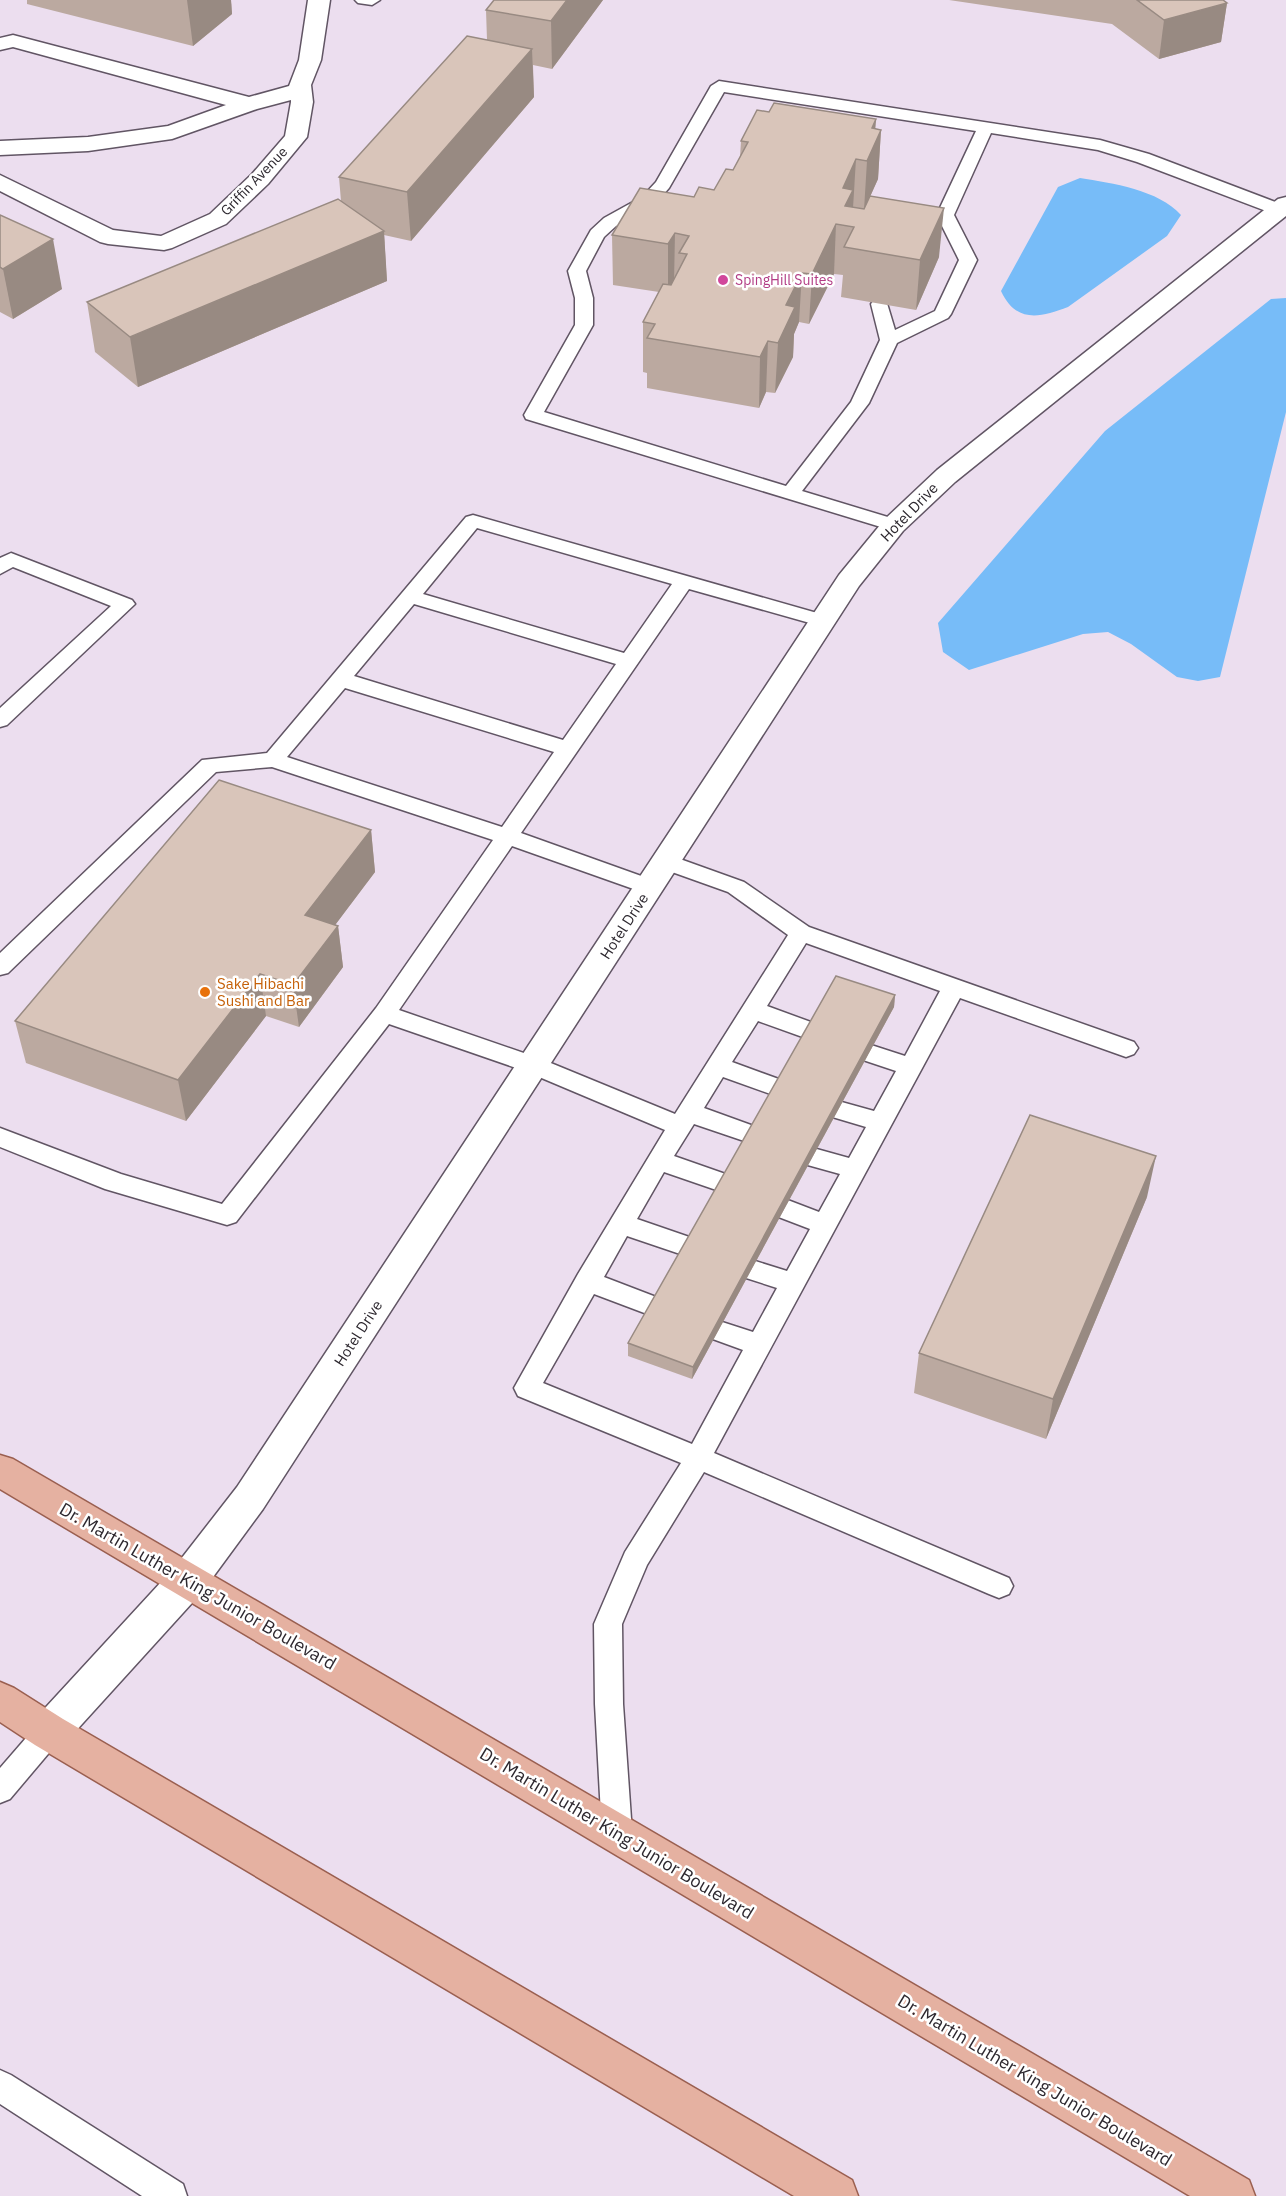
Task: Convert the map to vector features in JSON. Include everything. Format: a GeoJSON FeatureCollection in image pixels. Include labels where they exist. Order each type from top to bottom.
{"type":"FeatureCollection","features":[{"type":"Feature","properties":{"kind":"main road","name":"Dr. Martin Luther King Junior Boulevard"},"geometry":{"type":"LineString","coordinates":[[0,1470],[1233,2196]]}},
{"type":"Feature","properties":{"kind":"main road"},"geometry":{"type":"LineString","coordinates":[[0,1700],[49,1732],[836,2196]]}},
{"type":"Feature","properties":{"kind":"street","name":"Griffin Avenue"},"geometry":{"type":"LineString","coordinates":[[0,182],[108,237],[164,243],[218,219],[260,179],[296,137],[302,102],[300,85],[310,60],[319,0]]}},
{"type":"Feature","properties":{"kind":"street"},"geometry":{"type":"LineString","coordinates":[[0,44],[13,41],[249,104]]}},
{"type":"Feature","properties":{"kind":"street"},"geometry":{"type":"LineString","coordinates":[[0,148],[88,144],[172,132],[249,104],[301,90]]}},
{"type":"Feature","properties":{"kind":"street","name":"Hotel Drive"},"geometry":{"type":"LineString","coordinates":[[49,1732],[188,1580],[250,1498],[849,581],[894,525],[946,476],[1283,207]]}},
{"type":"Feature","properties":{"kind":"lane"},"geometry":{"type":"LineString","coordinates":[[363,0],[372,0]]}},
{"type":"Feature","properties":{"kind":"lane"},"geometry":{"type":"LineString","coordinates":[[894,525],[533,415],[584,325],[586,312],[583,289],[577,271],[597,234],[610,222],[648,201],[663,184],[719,86],[1100,145],[1283,207]]}},
{"type":"Feature","properties":{"kind":"lane"},"geometry":{"type":"LineString","coordinates":[[903,251],[945,215],[986,127]]}},
{"type":"Feature","properties":{"kind":"lane"},"geometry":{"type":"LineString","coordinates":[[889,340],[942,314],[968,260],[945,215]]}},
{"type":"Feature","properties":{"kind":"lane"},"geometry":{"type":"LineString","coordinates":[[791,492],[860,403],[889,340],[880,304]]}},
{"type":"Feature","properties":{"kind":"lane"},"geometry":{"type":"LineString","coordinates":[[273,760],[473,521],[824,621]]}},
{"type":"Feature","properties":{"kind":"lane"},"geometry":{"type":"LineString","coordinates":[[0,568],[11,559],[125,604],[0,720]]}},
{"type":"Feature","properties":{"kind":"lane"},"geometry":{"type":"LineString","coordinates":[[0,1137],[114,1182],[227,1215],[384,1014],[684,581]]}},
{"type":"Feature","properties":{"kind":"lane"},"geometry":{"type":"LineString","coordinates":[[411,597],[627,661]]}},
{"type":"Feature","properties":{"kind":"lane"},"geometry":{"type":"LineString","coordinates":[[340,679],[567,749]]}},
{"type":"Feature","properties":{"kind":"lane"},"geometry":{"type":"LineString","coordinates":[[0,967],[210,765],[273,760],[506,837],[658,875],[735,887],[801,933],[1126,1048]]}},
{"type":"Feature","properties":{"kind":"lane"},"geometry":{"type":"LineString","coordinates":[[801,933],[658,1160],[526,1388],[698,1458],[999,1586]]}},
{"type":"Feature","properties":{"kind":"lane"},"geometry":{"type":"LineString","coordinates":[[617,1833],[609,1704],[608,1624],[635,1560],[698,1458],[954,987]]}},
{"type":"Feature","properties":{"kind":"lane"},"geometry":{"type":"LineString","coordinates":[[753,1010],[811,1031]]}},
{"type":"Feature","properties":{"kind":"lane"},"geometry":{"type":"LineString","coordinates":[[384,1014],[684,1119],[753,1135]]}},
{"type":"Feature","properties":{"kind":"lane"},"geometry":{"type":"LineString","coordinates":[[868,1053],[911,1067]]}},
{"type":"Feature","properties":{"kind":"lane"},"geometry":{"type":"LineString","coordinates":[[717,1066],[779,1088]]}},
{"type":"Feature","properties":{"kind":"lane"},"geometry":{"type":"LineString","coordinates":[[838,1110],[881,1122]]}},
{"type":"Feature","properties":{"kind":"lane"},"geometry":{"type":"LineString","coordinates":[[813,1157],[855,1169]]}},
{"type":"Feature","properties":{"kind":"lane"},"geometry":{"type":"LineString","coordinates":[[658,1160],[725,1184]]}},
{"type":"Feature","properties":{"kind":"lane"},"geometry":{"type":"LineString","coordinates":[[785,1209],[826,1225]]}},
{"type":"Feature","properties":{"kind":"lane"},"geometry":{"type":"LineString","coordinates":[[622,1224],[689,1247]]}},
{"type":"Feature","properties":{"kind":"lane"},"geometry":{"type":"LineString","coordinates":[[752,1270],[792,1283]]}},
{"type":"Feature","properties":{"kind":"lane"},"geometry":{"type":"LineString","coordinates":[[587,1281],[655,1307]]}},
{"type":"Feature","properties":{"kind":"lane"},"geometry":{"type":"LineString","coordinates":[[719,1331],[759,1345]]}},
{"type":"Feature","properties":{"kind":"lane"},"geometry":{"type":"LineString","coordinates":[[0,1790],[49,1732]]}},
{"type":"Feature","properties":{"kind":"lane"},"geometry":{"type":"LineString","coordinates":[[0,2086],[171,2196]]}},
{"type":"Feature","properties":{"kind":"water"},"geometry":{"type":"Polygon","coordinates":[[[1080,178],[1120,185],[1148,194],[1172,206],[1181,215],[1167,236],[1068,307],[1047,314],[1021,313],[1014,309],[1001,291],[1058,187],[1080,178]]]}},
{"type":"Feature","properties":{"kind":"water"},"geometry":{"type":"Polygon","coordinates":[[[1286,298],[1286,412],[1220,677],[1198,681],[1177,677],[1131,644],[1108,632],[1083,634],[969,670],[943,652],[938,623],[1105,431],[1271,299],[1286,298]]]}},
{"type":"Feature","properties":{"kind":"building"},"geometry":{"type":"Polygon","coordinates":[[[494,0],[567,0],[551,21],[486,10],[494,0]]]}},
{"type":"Feature","properties":{"kind":"building"},"geometry":{"type":"Polygon","coordinates":[[[1137,0],[1223,0],[1227,3],[1164,20],[1137,0]]]}},
{"type":"Feature","properties":{"kind":"building"},"geometry":{"type":"Polygon","coordinates":[[[467,36],[532,49],[407,192],[339,177],[467,36]]]}},
{"type":"Feature","properties":{"kind":"building"},"geometry":{"type":"Polygon","coordinates":[[[774,103],[876,119],[872,128],[881,130],[867,161],[856,159],[843,188],[853,190],[845,206],[864,209],[870,196],[944,208],[920,260],[844,247],[854,227],[836,224],[812,274],[802,273],[786,305],[795,307],[778,343],[768,341],[760,357],[647,338],[655,324],[643,322],[663,284],[671,285],[687,254],[679,253],[689,236],[675,233],[668,244],[612,235],[640,188],[694,197],[699,187],[714,190],[726,169],[733,170],[748,142],[741,141],[757,110],[769,112],[774,103]]]}},
{"type":"Feature","properties":{"kind":"building"},"geometry":{"type":"Polygon","coordinates":[[[338,199],[384,231],[130,337],[87,302],[338,199]]]}},
{"type":"Feature","properties":{"kind":"building"},"geometry":{"type":"Polygon","coordinates":[[[0,215],[53,239],[3,269],[0,267],[0,215]]]}},
{"type":"Feature","properties":{"kind":"building","name":"Sake Hibachi Sushi and Bar"},"geometry":{"type":"Polygon","coordinates":[[[219,780],[371,830],[305,915],[338,926],[293,985],[260,974],[178,1080],[15,1021],[219,780]]]}},
{"type":"Feature","properties":{"kind":"building"},"geometry":{"type":"Polygon","coordinates":[[[836,976],[895,995],[693,1367],[628,1343],[836,976]]]}},
{"type":"Feature","properties":{"kind":"building"},"geometry":{"type":"Polygon","coordinates":[[[1030,1115],[1156,1156],[1053,1399],[919,1353],[1030,1115]]]}},
{"type":"Feature","properties":{"kind":"place","name":"SpingHill Suites"},"geometry":{"type":"Point","coordinates":[723,280]}},
{"type":"Feature","properties":{"kind":"place","name":"Sake Hibachi Sushi and Bar"},"geometry":{"type":"Point","coordinates":[205,992]}}]}
